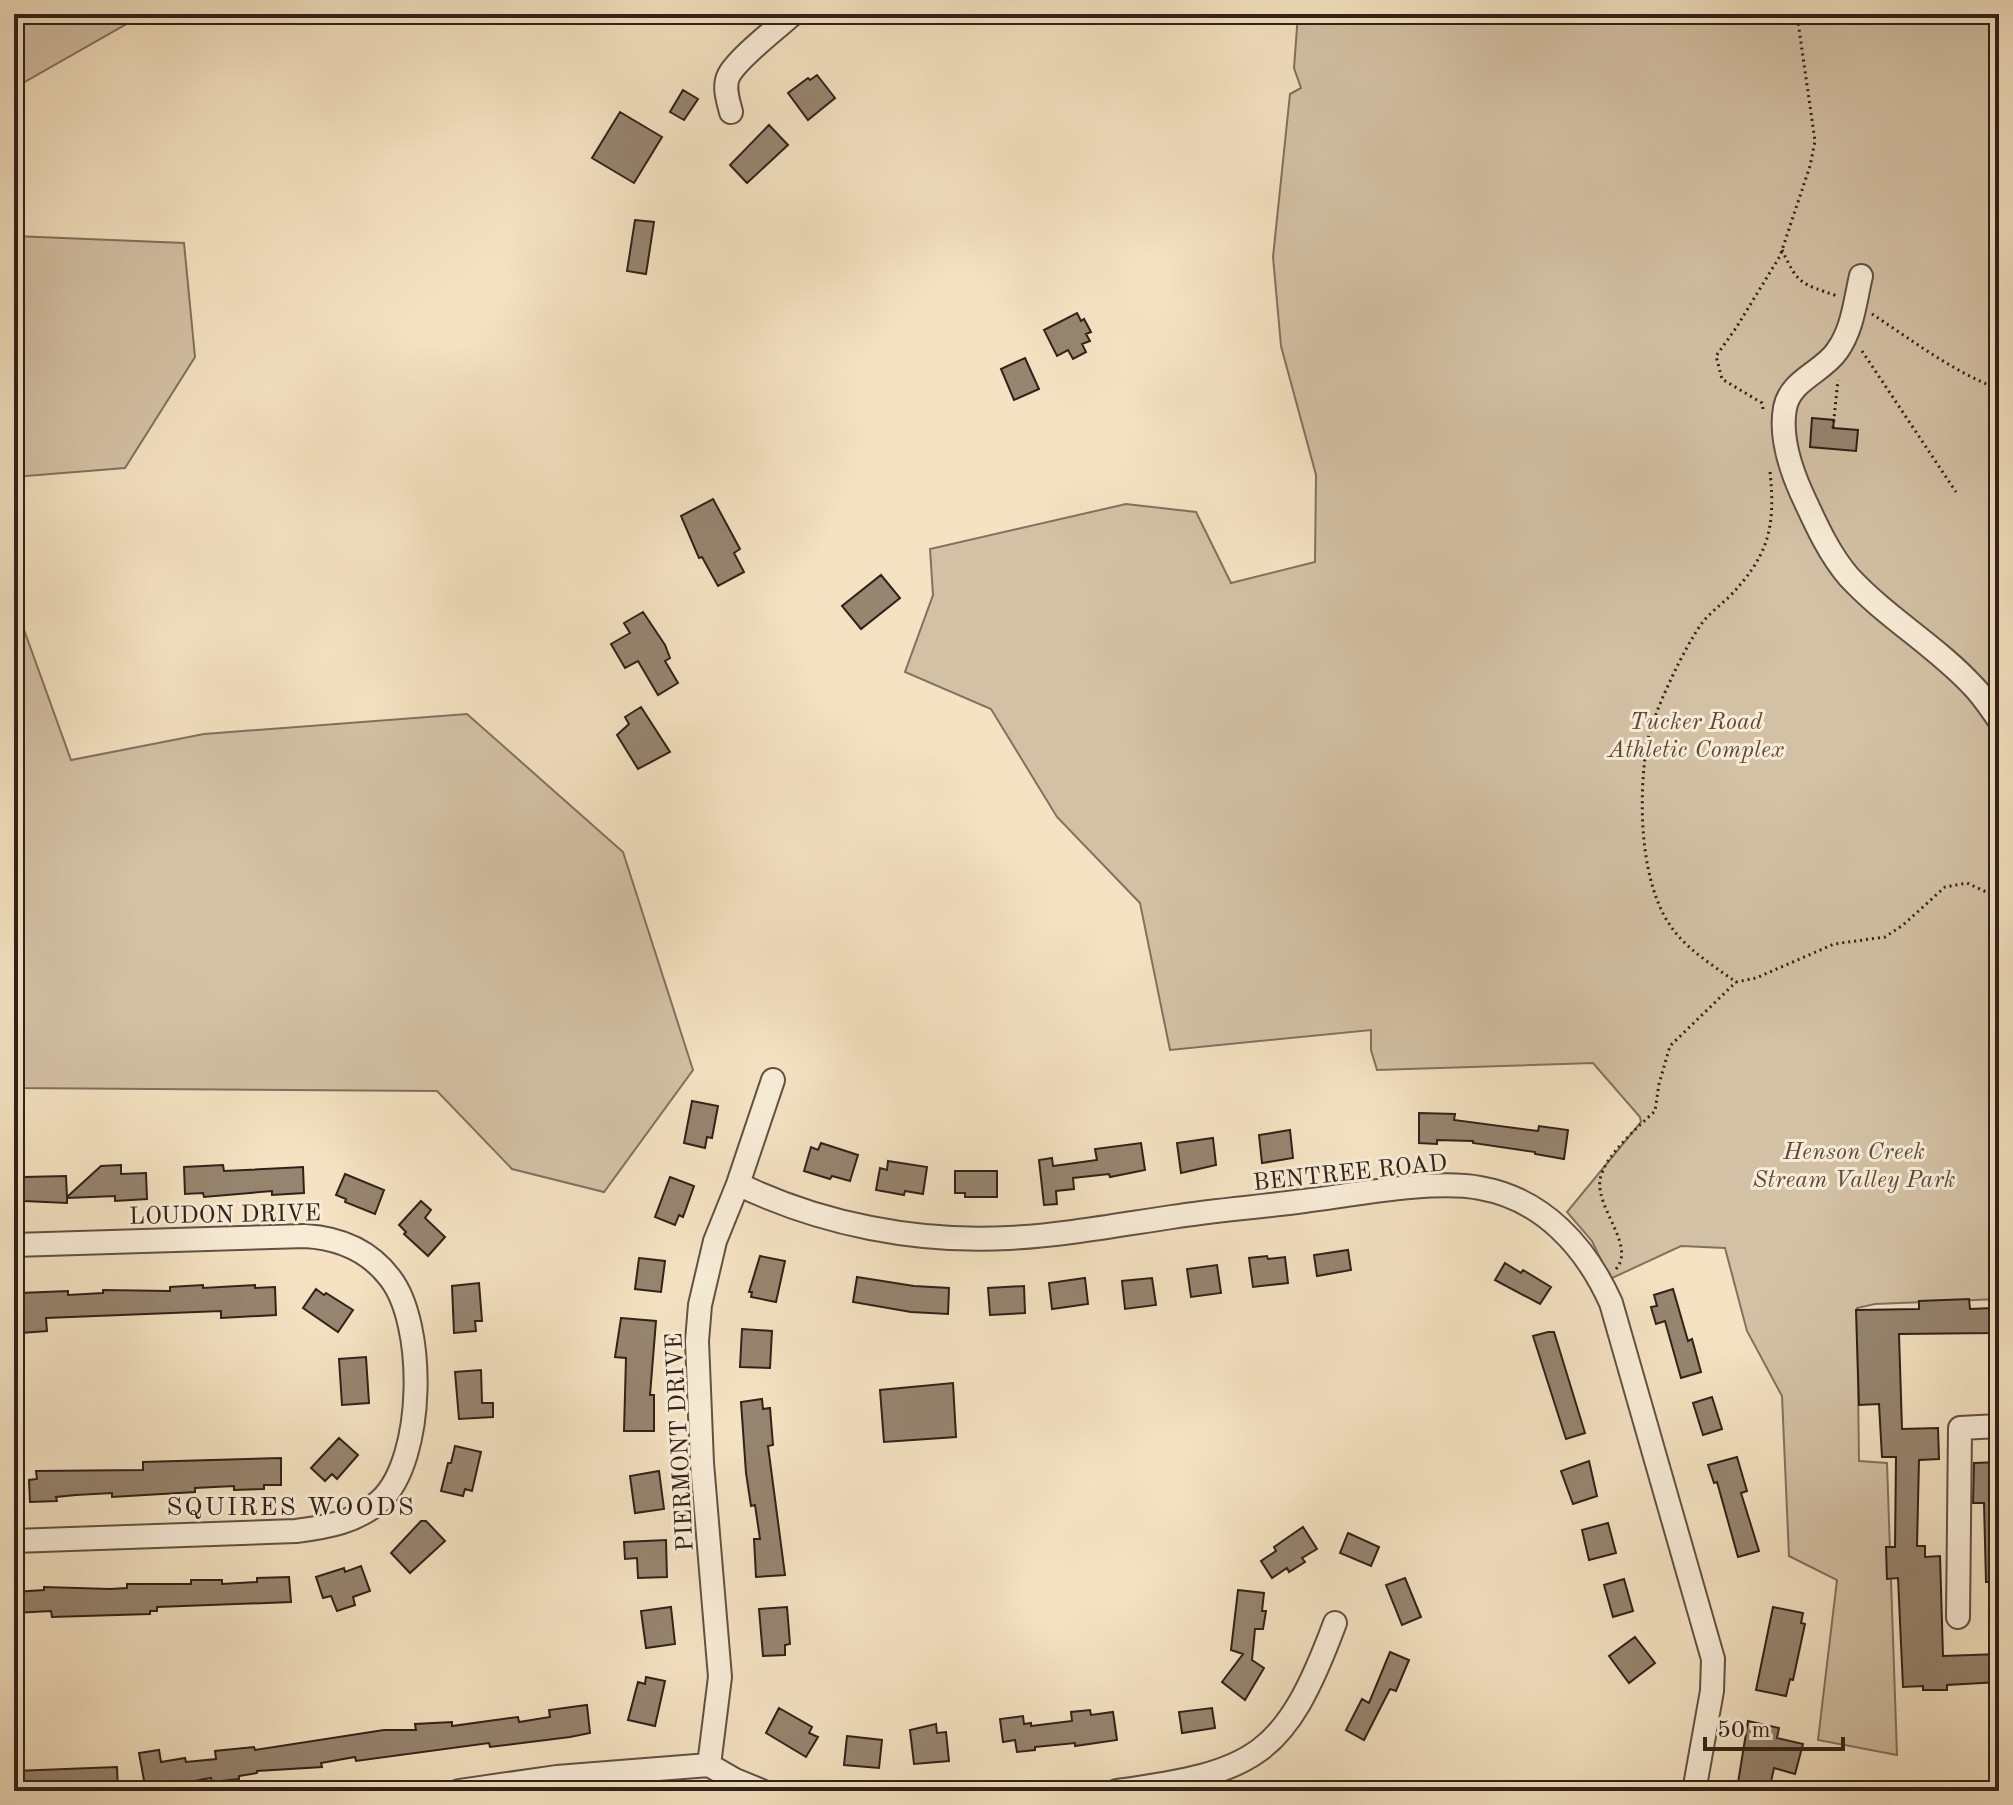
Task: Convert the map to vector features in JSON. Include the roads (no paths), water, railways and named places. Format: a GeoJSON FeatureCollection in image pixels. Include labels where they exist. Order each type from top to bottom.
{"type":"FeatureCollection","features":[{"type":"Feature","properties":{"kind":"street"},"geometry":{"type":"LineString","coordinates":[[731,112],[726,93],[728,75],[793,14]]}},
{"type":"Feature","properties":{"kind":"street"},"geometry":{"type":"LineString","coordinates":[[1861,276],[1849,332],[1833,357],[1795,387],[1784,411],[1789,458],[1805,500],[1847,575],[1974,686],[1999,720]]}},
{"type":"Feature","properties":{"kind":"street","name":"PIERMONT DRIVE"},"geometry":{"type":"LineString","coordinates":[[709,1765],[720,1677],[702,1463],[697,1341],[703,1285],[710,1258],[773,1080]]}},
{"type":"Feature","properties":{"kind":"street","name":"BENTREE ROAD"},"geometry":{"type":"LineString","coordinates":[[738,1184],[780,1204],[857,1225],[936,1236],[995,1238],[1043,1235],[1174,1216],[1429,1187],[1479,1188],[1545,1215],[1579,1247],[1600,1277],[1616,1318],[1643,1423],[1713,1659],[1712,1691],[1695,1786]]}},
{"type":"Feature","properties":{"kind":"street","name":"LOUDON DRIVE"},"geometry":{"type":"LineString","coordinates":[[14,1245],[305,1236],[341,1241],[376,1263],[396,1286],[411,1337],[415,1405],[412,1437],[391,1488],[367,1511],[340,1524],[296,1531],[14,1541]]}},
{"type":"Feature","properties":{"kind":"street"},"geometry":{"type":"LineString","coordinates":[[1958,1617],[1960,1428],[1999,1426]]}},
{"type":"Feature","properties":{"kind":"street"},"geometry":{"type":"LineString","coordinates":[[1117,1791],[1190,1780],[1229,1769],[1259,1752],[1286,1726],[1300,1705],[1335,1623]]}},
{"type":"Feature","properties":{"kind":"street"},"geometry":{"type":"LineString","coordinates":[[459,1791],[557,1777],[709,1765],[762,1791]]}},
{"type":"Feature","properties":{"kind":"district","name":"SQUIRES WOODS"},"geometry":{"type":"Point","coordinates":[291,1506]}},
{"type":"Feature","properties":{"kind":"park label","name":"Tucker Road Athletic Complex"},"geometry":{"type":"Point","coordinates":[1696,735]}},
{"type":"Feature","properties":{"kind":"park label","name":"Henson Creek Stream Valley Park"},"geometry":{"type":"Point","coordinates":[1854,1165]}}]}
